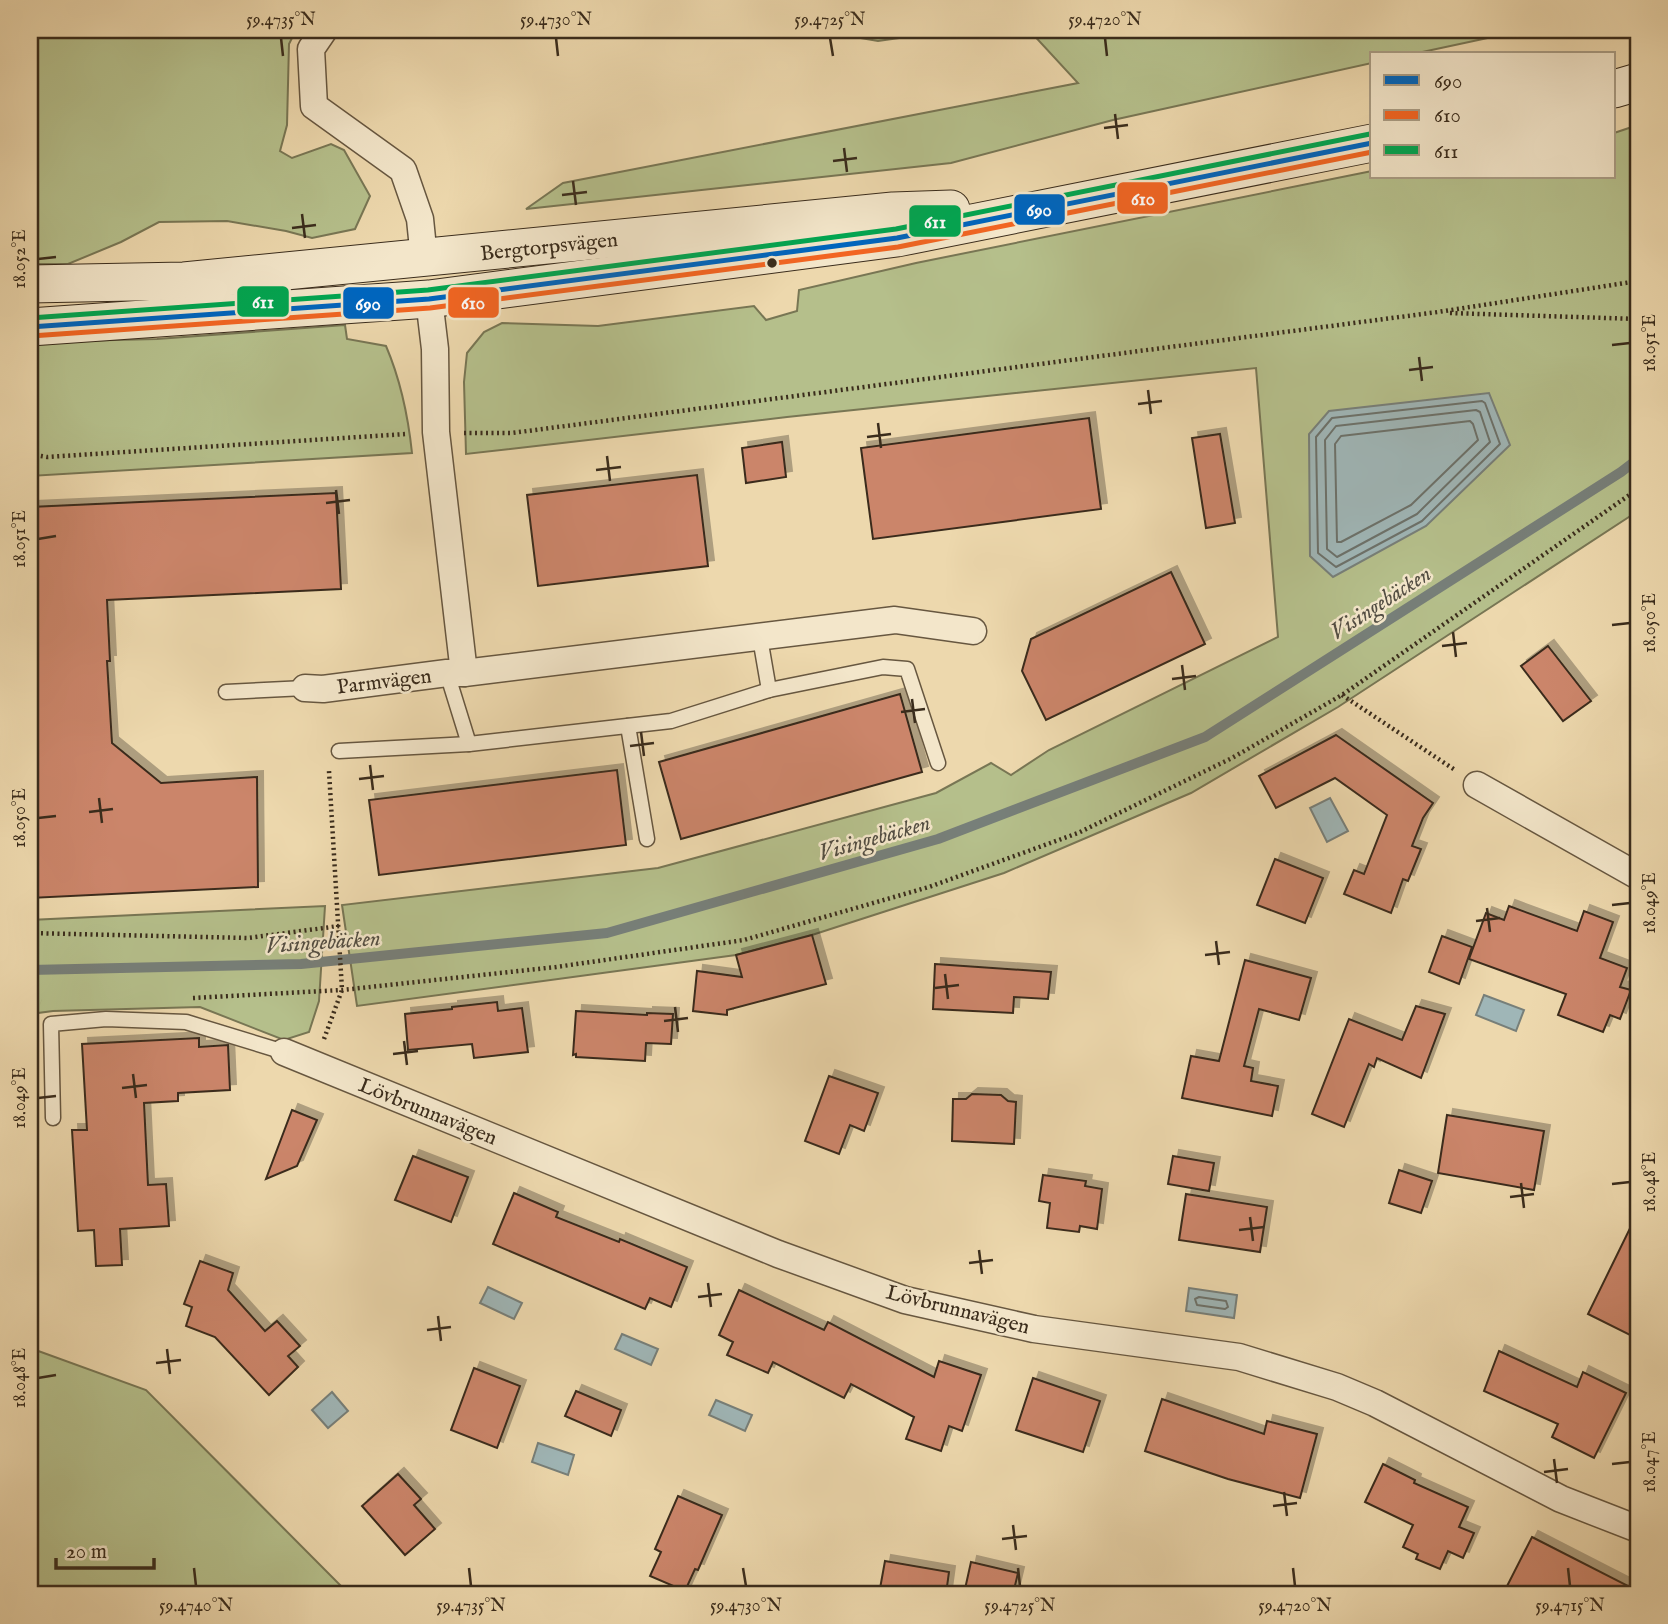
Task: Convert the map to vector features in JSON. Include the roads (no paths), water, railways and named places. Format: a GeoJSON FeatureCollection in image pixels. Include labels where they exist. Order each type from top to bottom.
{"type":"FeatureCollection","features":[{"type":"Feature","properties":{"kind":"main road"},"geometry":{"type":"LineString","coordinates":[[1616,88],[1638,82]]}},
{"type":"Feature","properties":{"kind":"main road","name":"Bergtorpsvägen"},"geometry":{"type":"LineString","coordinates":[[30,327],[429,299],[897,238],[1370,143]]}},
{"type":"Feature","properties":{"kind":"main road","name":"Bergtorpsvägen"},"geometry":{"type":"LineString","coordinates":[[30,284],[184,281],[893,211],[1068,204]]}},
{"type":"Feature","properties":{"kind":"main road"},"geometry":{"type":"LineString","coordinates":[[424,258],[429,299]]}},
{"type":"Feature","properties":{"kind":"street"},"geometry":{"type":"LineString","coordinates":[[324,30],[311,49],[314,106],[402,170],[420,219],[424,258]]}},
{"type":"Feature","properties":{"kind":"street"},"geometry":{"type":"LineString","coordinates":[[429,299],[435,349],[436,432],[456,673]]}},
{"type":"Feature","properties":{"kind":"street","name":"Parmvägen"},"geometry":{"type":"LineString","coordinates":[[305,688],[323,689],[895,621],[973,631]]}},
{"type":"Feature","properties":{"kind":"street"},"geometry":{"type":"LineString","coordinates":[[1477,785],[1638,876]]}},
{"type":"Feature","properties":{"kind":"street","name":"Lövbrunnavägen"},"geometry":{"type":"LineString","coordinates":[[284,1052],[778,1254],[905,1300],[1034,1329],[1239,1357],[1337,1387],[1561,1499],[1638,1529]]}},
{"type":"Feature","properties":{"kind":"lane"},"geometry":{"type":"LineString","coordinates":[[760,638],[769,690]]}},
{"type":"Feature","properties":{"kind":"lane"},"geometry":{"type":"LineString","coordinates":[[334,755],[468,744],[671,721],[769,690],[883,667],[907,668],[938,763]]}},
{"type":"Feature","properties":{"kind":"lane"},"geometry":{"type":"LineString","coordinates":[[456,673],[468,744]]}},
{"type":"Feature","properties":{"kind":"lane"},"geometry":{"type":"LineString","coordinates":[[226,691],[305,688]]}},
{"type":"Feature","properties":{"kind":"lane"},"geometry":{"type":"LineString","coordinates":[[628,726],[647,839]]}},
{"type":"Feature","properties":{"kind":"lane"},"geometry":{"type":"LineString","coordinates":[[53,1118],[51,1024],[106,1019],[186,1022],[284,1052]]}},
{"type":"Feature","properties":{"kind":"water"},"geometry":{"type":"Polygon","coordinates":[[[1489,393],[1510,445],[1426,526],[1333,577],[1310,556],[1309,434],[1329,411],[1489,393]]]}},
{"type":"Feature","properties":{"kind":"water"},"geometry":{"type":"Polygon","coordinates":[[[1330,798],[1348,831],[1327,842],[1310,808],[1330,798]]]}},
{"type":"Feature","properties":{"kind":"water"},"geometry":{"type":"Polygon","coordinates":[[[1484,995],[1524,1010],[1516,1031],[1476,1015],[1484,995]]]}},
{"type":"Feature","properties":{"kind":"water"},"geometry":{"type":"Polygon","coordinates":[[[488,1287],[522,1303],[514,1319],[480,1303],[488,1287]]]}},
{"type":"Feature","properties":{"kind":"water"},"geometry":{"type":"Polygon","coordinates":[[[1189,1288],[1237,1295],[1234,1318],[1186,1311],[1189,1288]]]}},
{"type":"Feature","properties":{"kind":"water"},"geometry":{"type":"Polygon","coordinates":[[[622,1334],[658,1349],[651,1365],[615,1349],[622,1334]]]}},
{"type":"Feature","properties":{"kind":"water"},"geometry":{"type":"Polygon","coordinates":[[[332,1392],[348,1411],[328,1428],[312,1410],[332,1392]]]}},
{"type":"Feature","properties":{"kind":"water"},"geometry":{"type":"Polygon","coordinates":[[[716,1400],[752,1415],[745,1431],[709,1415],[716,1400]]]}},
{"type":"Feature","properties":{"kind":"water"},"geometry":{"type":"Polygon","coordinates":[[[538,1443],[574,1455],[568,1475],[532,1462],[538,1443]]]}},
{"type":"Feature","properties":{"kind":"waterway","name":"Visingebäcken"},"geometry":{"type":"LineString","coordinates":[[30,970],[301,964],[607,933],[938,839],[1205,737],[1638,459]]}}]}
